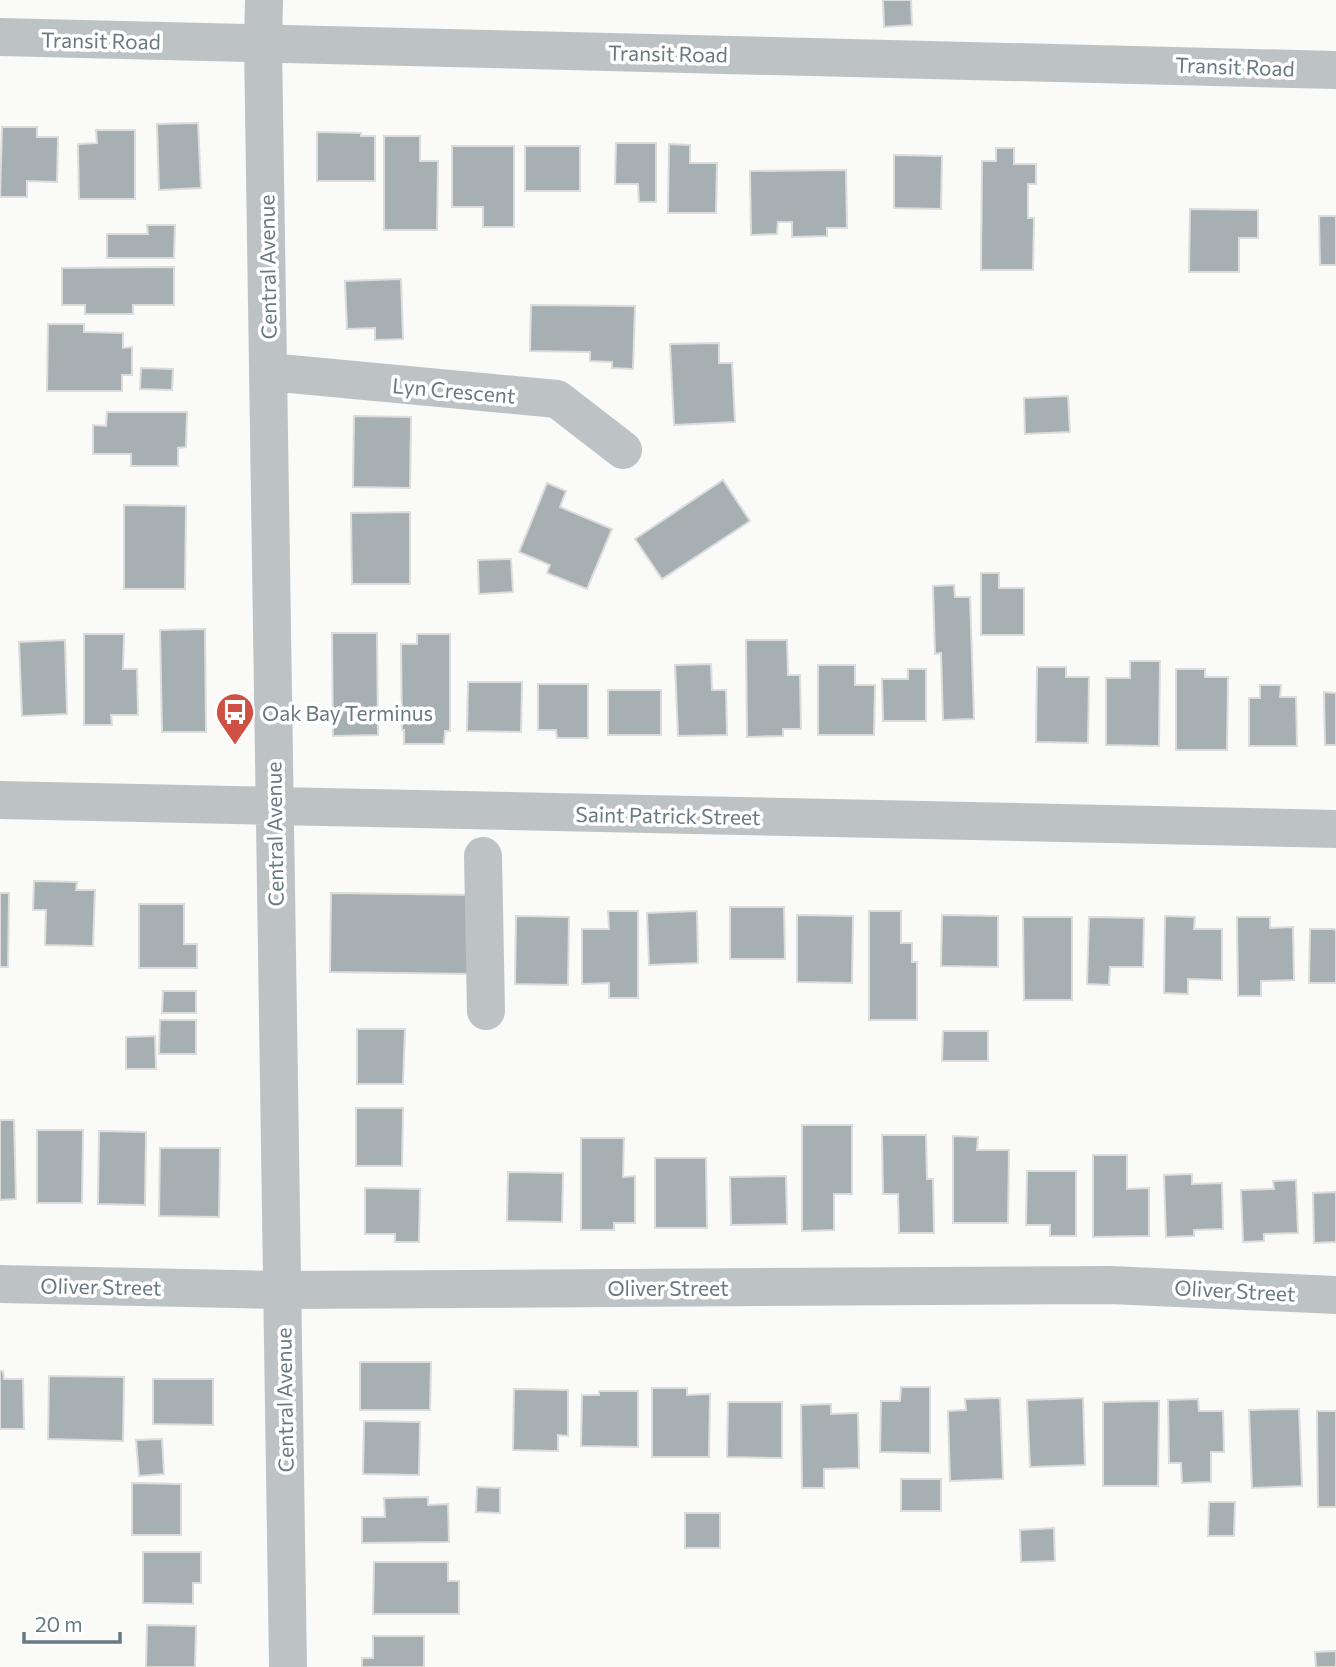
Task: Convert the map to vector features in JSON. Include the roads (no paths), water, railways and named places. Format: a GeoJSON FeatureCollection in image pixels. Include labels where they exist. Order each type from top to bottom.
{"type":"FeatureCollection","features":[{"type":"Feature","properties":{"kind":"street","name":"Central Avenue"},"geometry":{"type":"LineString","coordinates":[[264,0],[288,1667]]}},
{"type":"Feature","properties":{"kind":"street","name":"Transit Road"},"geometry":{"type":"LineString","coordinates":[[0,37],[1336,70]]}},
{"type":"Feature","properties":{"kind":"street","name":"Lyn Crescent"},"geometry":{"type":"LineString","coordinates":[[269,372],[556,399],[623,450]]}},
{"type":"Feature","properties":{"kind":"street","name":"Saint Patrick Street"},"geometry":{"type":"LineString","coordinates":[[0,800],[1336,829]]}},
{"type":"Feature","properties":{"kind":"street"},"geometry":{"type":"LineString","coordinates":[[483,856],[486,1011]]}},
{"type":"Feature","properties":{"kind":"street","name":"Oliver Street"},"geometry":{"type":"LineString","coordinates":[[0,1284],[283,1290],[1110,1285],[1336,1295]]}},
{"type":"Feature","properties":{"kind":"place","name":"Oak Bay Terminus"},"geometry":{"type":"Point","coordinates":[235,746]}}]}
